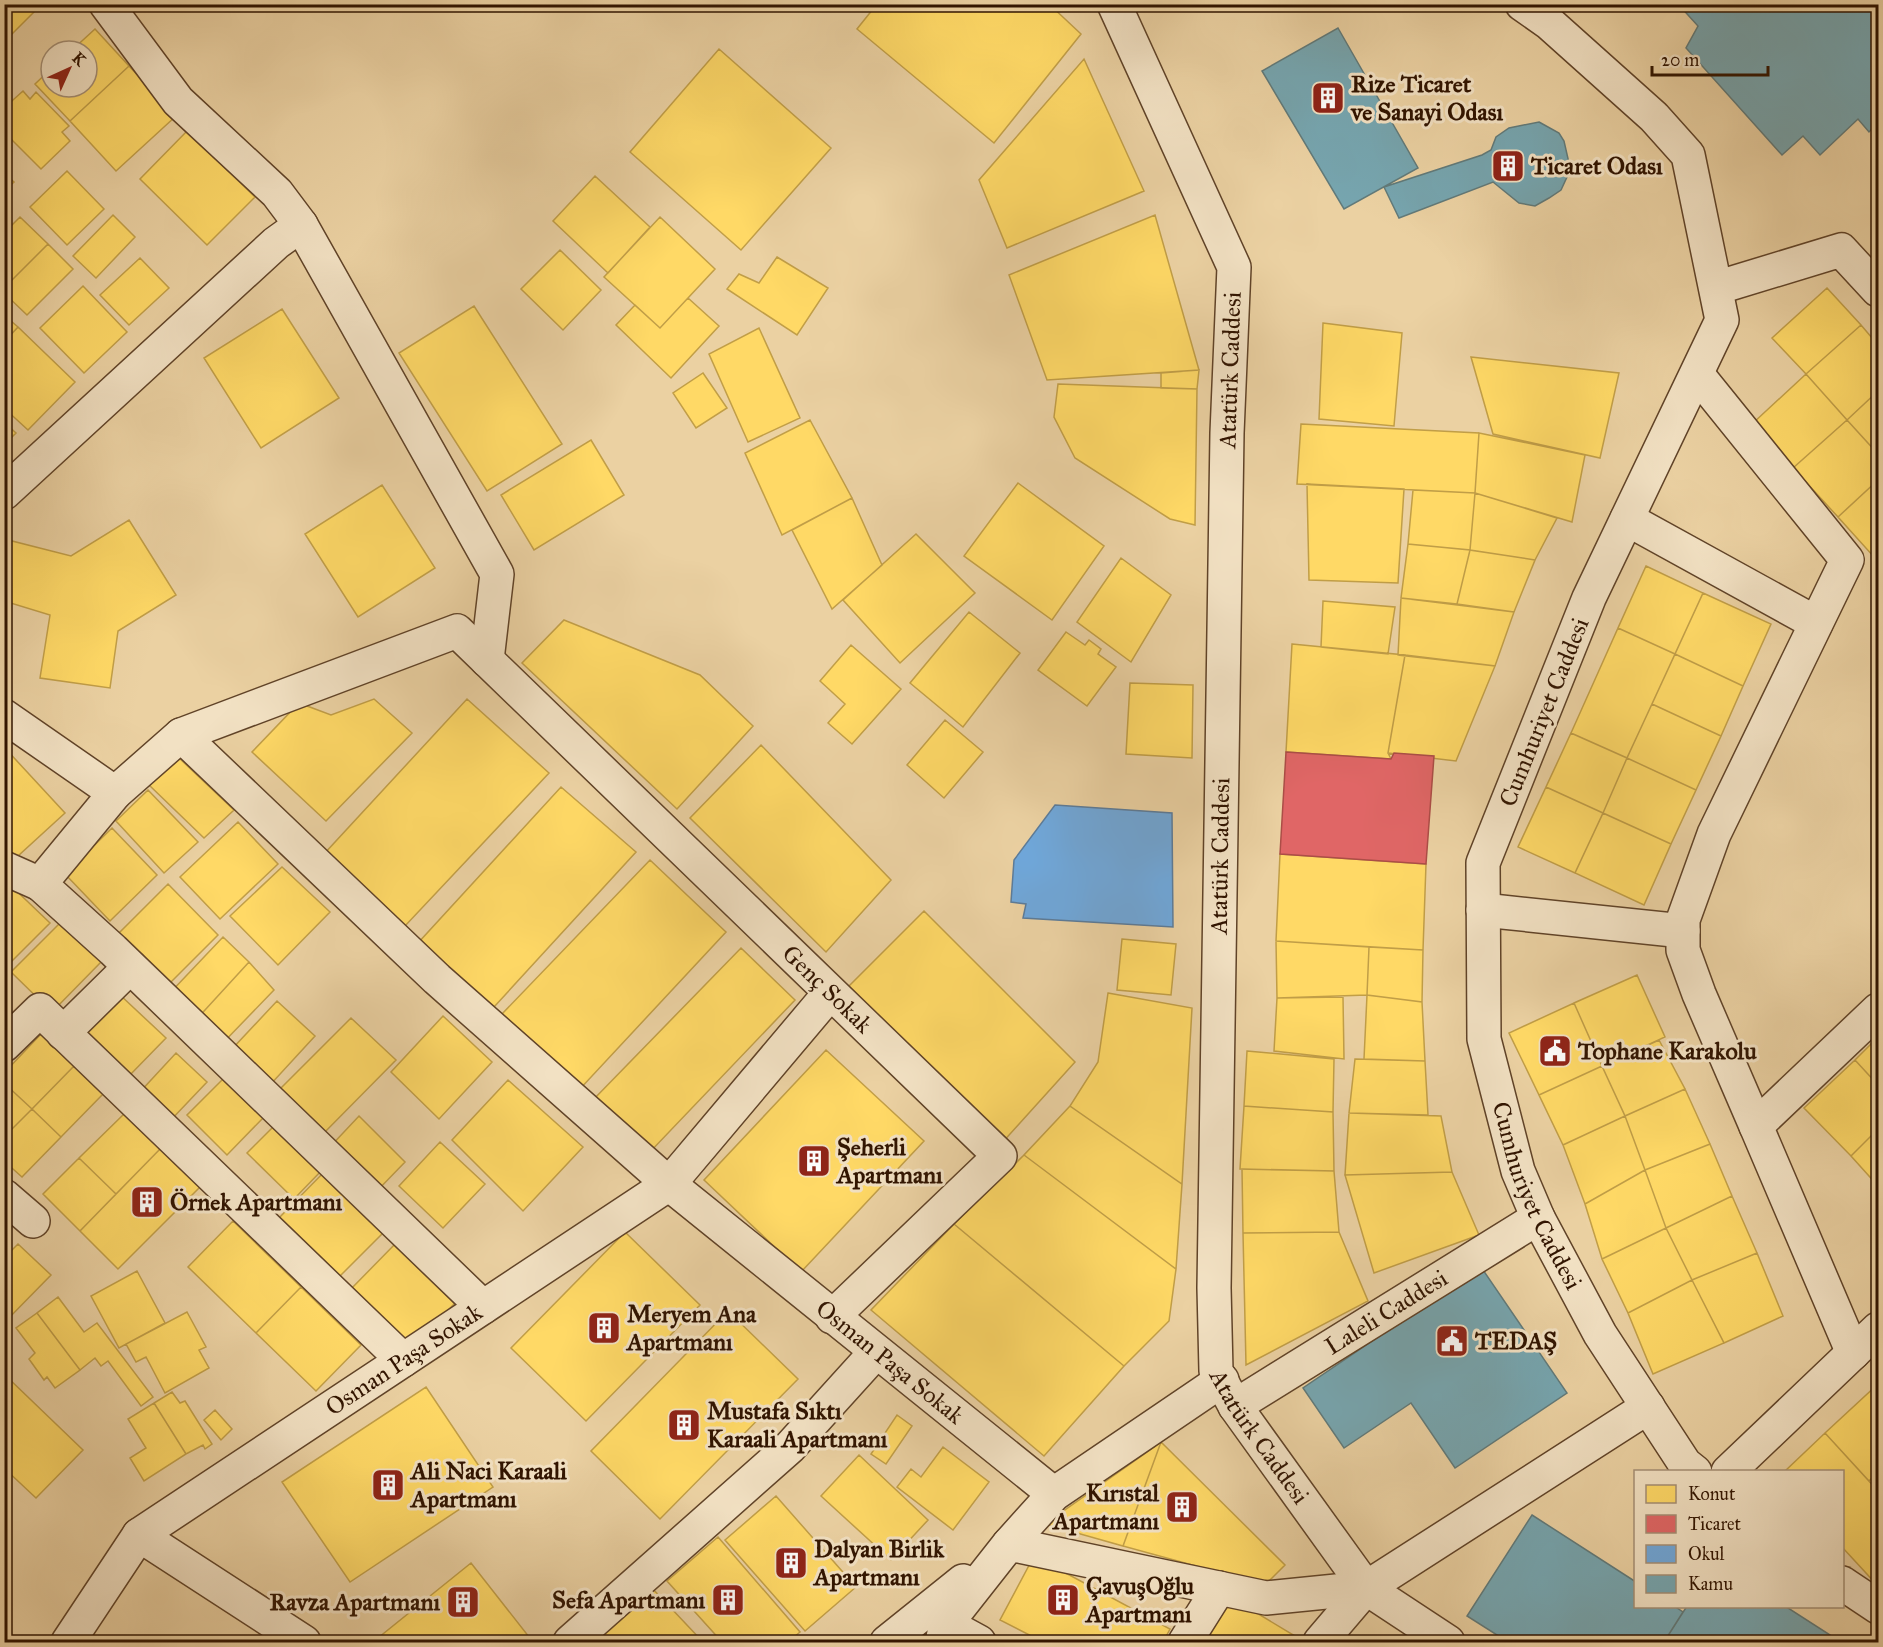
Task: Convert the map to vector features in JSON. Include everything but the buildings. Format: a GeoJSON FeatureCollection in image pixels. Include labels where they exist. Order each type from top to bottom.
{"type":"FeatureCollection","features":[{"type":"Feature","properties":{"kind":"street"},"geometry":{"type":"LineString","coordinates":[[106,4],[178,101],[277,193],[301,225],[497,574],[487,660]]}},
{"type":"Feature","properties":{"kind":"street","name":"Atatürk Caddesi"},"geometry":{"type":"LineString","coordinates":[[1114,4],[1234,267],[1227,433],[1214,1288],[1216,1371],[1229,1393],[1366,1588],[1448,1642]]}},
{"type":"Feature","properties":{"kind":"street","name":"Cumhuriyet Caddesi"},"geometry":{"type":"LineString","coordinates":[[1522,4],[1549,23],[1654,117],[1688,155],[1722,320],[1589,598],[1483,863],[1484,1039],[1518,1171],[1538,1218],[1600,1334],[1685,1464],[1692,1470]]}},
{"type":"Feature","properties":{"kind":"street"},"geometry":{"type":"LineString","coordinates":[[4,493],[276,243],[301,225]]}},
{"type":"Feature","properties":{"kind":"street"},"geometry":{"type":"LineString","coordinates":[[1716,288],[1841,250],[1878,290]]}},
{"type":"Feature","properties":{"kind":"street"},"geometry":{"type":"LineString","coordinates":[[1697,374],[1847,560],[1714,834],[1683,920],[1683,950],[1699,994],[1853,1353]]}},
{"type":"Feature","properties":{"kind":"street"},"geometry":{"type":"LineString","coordinates":[[1627,519],[1816,623]]}},
{"type":"Feature","properties":{"kind":"street","name":"Genç Sokak"},"geometry":{"type":"LineString","coordinates":[[182,735],[457,631],[1000,1156],[832,1317]]}},
{"type":"Feature","properties":{"kind":"street"},"geometry":{"type":"LineString","coordinates":[[4,716],[115,793]]}},
{"type":"Feature","properties":{"kind":"street"},"geometry":{"type":"LineString","coordinates":[[40,884],[115,793],[182,735],[437,979],[669,1184]]}},
{"type":"Feature","properties":{"kind":"street"},"geometry":{"type":"LineString","coordinates":[[4,868],[40,884],[130,967],[483,1307]]}},
{"type":"Feature","properties":{"kind":"street"},"geometry":{"type":"LineString","coordinates":[[1484,910],[1683,931]]}},
{"type":"Feature","properties":{"kind":"street"},"geometry":{"type":"LineString","coordinates":[[63,1033],[130,967]]}},
{"type":"Feature","properties":{"kind":"street","name":"Osman Paşa Sokak"},"geometry":{"type":"LineString","coordinates":[[139,1535],[669,1184],[830,993]]}},
{"type":"Feature","properties":{"kind":"street"},"geometry":{"type":"LineString","coordinates":[[4,1045],[39,1010],[403,1360]]}},
{"type":"Feature","properties":{"kind":"street"},"geometry":{"type":"LineString","coordinates":[[1756,1126],[1878,1010]]}},
{"type":"Feature","properties":{"kind":"street","name":"Osman Paşa Sokak"},"geometry":{"type":"LineString","coordinates":[[669,1184],[1054,1494]]}},
{"type":"Feature","properties":{"kind":"street"},"geometry":{"type":"LineString","coordinates":[[4,1196],[33,1221]]}},
{"type":"Feature","properties":{"kind":"street","name":"Laleli Caddesi"},"geometry":{"type":"LineString","coordinates":[[1009,1545],[1054,1494],[1538,1218]]}},
{"type":"Feature","properties":{"kind":"street"},"geometry":{"type":"LineString","coordinates":[[1730,1470],[1878,1329]]}},
{"type":"Feature","properties":{"kind":"street"},"geometry":{"type":"LineString","coordinates":[[570,1642],[790,1447],[876,1352]]}},
{"type":"Feature","properties":{"kind":"street"},"geometry":{"type":"LineString","coordinates":[[1320,1642],[1366,1588],[1648,1407]]}},
{"type":"Feature","properties":{"kind":"street"},"geometry":{"type":"LineString","coordinates":[[68,1642],[139,1535],[304,1642]]}},
{"type":"Feature","properties":{"kind":"street"},"geometry":{"type":"LineString","coordinates":[[1009,1545],[1266,1599],[1366,1588]]}},
{"type":"Feature","properties":{"kind":"street"},"geometry":{"type":"LineString","coordinates":[[979,1642],[944,1633],[1009,1545]]}},
{"type":"Feature","properties":{"kind":"street"},"geometry":{"type":"LineString","coordinates":[[887,1642],[1009,1545]]}},
{"type":"Feature","properties":{"kind":"street"},"geometry":{"type":"LineString","coordinates":[[1844,1584],[1878,1606]]}},
{"type":"Feature","properties":{"kind":"street"},"geometry":{"type":"LineString","coordinates":[[1185,1642],[1219,1588]]}},
{"type":"Feature","properties":{"kind":"place","name":"Rize Ticaret ve Sanayi Odası"},"geometry":{"type":"Point","coordinates":[1328,98]}},
{"type":"Feature","properties":{"kind":"place","name":"Ticaret Odası"},"geometry":{"type":"Point","coordinates":[1508,166]}},
{"type":"Feature","properties":{"kind":"place","name":"Tophane Karakolu"},"geometry":{"type":"Point","coordinates":[1555,1051]}},
{"type":"Feature","properties":{"kind":"place","name":"Şeherli Apartmanı"},"geometry":{"type":"Point","coordinates":[814,1161]}},
{"type":"Feature","properties":{"kind":"place","name":"Örnek Apartmanı"},"geometry":{"type":"Point","coordinates":[147,1202]}},
{"type":"Feature","properties":{"kind":"place","name":"Meryem Ana Apartmanı"},"geometry":{"type":"Point","coordinates":[604,1328]}},
{"type":"Feature","properties":{"kind":"place","name":"TEDAŞ"},"geometry":{"type":"Point","coordinates":[1452,1341]}},
{"type":"Feature","properties":{"kind":"place","name":"Mustafa Sıktı Karaali Apartmanı"},"geometry":{"type":"Point","coordinates":[684,1425]}},
{"type":"Feature","properties":{"kind":"place","name":"Ali Naci Karaali Apartmanı"},"geometry":{"type":"Point","coordinates":[388,1485]}},
{"type":"Feature","properties":{"kind":"place","name":"Kırıstal Apartmanı"},"geometry":{"type":"Point","coordinates":[1182,1507]}},
{"type":"Feature","properties":{"kind":"place","name":"Dalyan Birlik Apartmanı"},"geometry":{"type":"Point","coordinates":[791,1563]}},
{"type":"Feature","properties":{"kind":"place","name":"Sefa Apartmanı"},"geometry":{"type":"Point","coordinates":[728,1600]}},
{"type":"Feature","properties":{"kind":"place","name":"ÇavuşOğlu Apartmanı"},"geometry":{"type":"Point","coordinates":[1063,1600]}},
{"type":"Feature","properties":{"kind":"place","name":"Ravza Apartmanı"},"geometry":{"type":"Point","coordinates":[463,1602]}}]}
